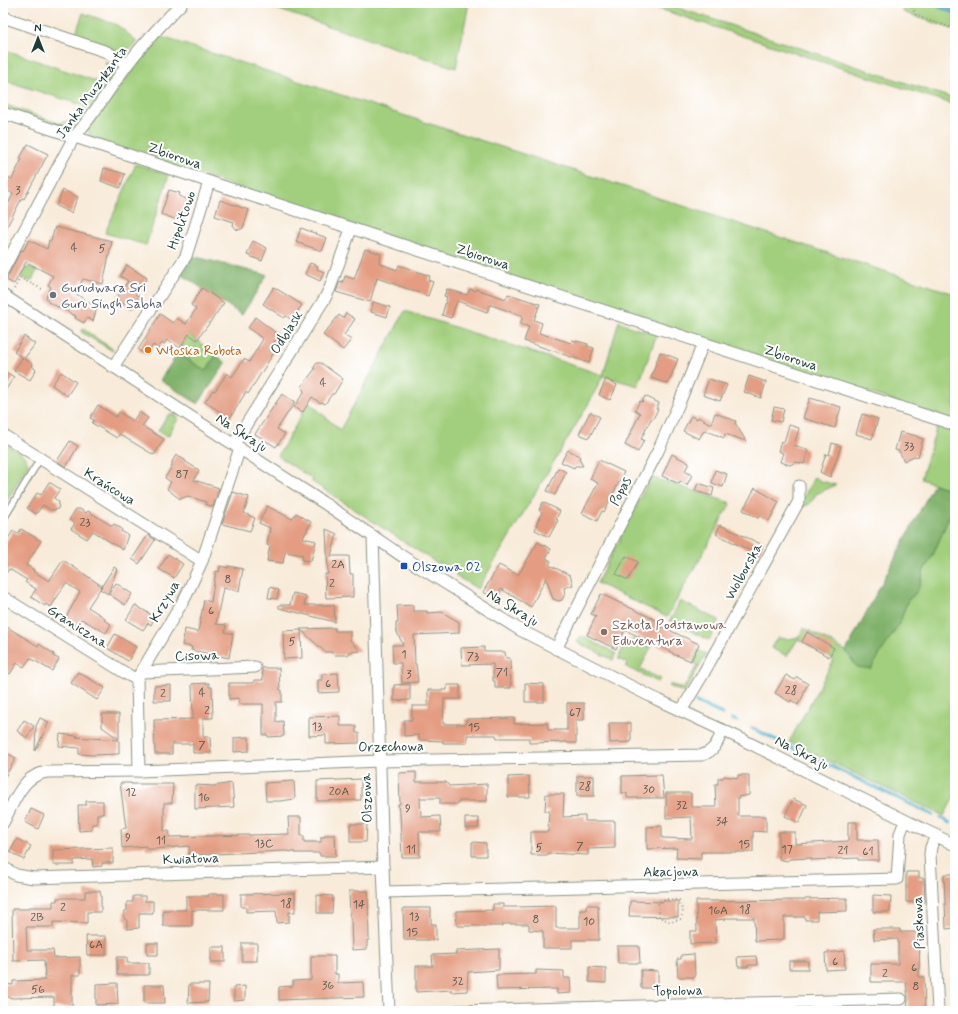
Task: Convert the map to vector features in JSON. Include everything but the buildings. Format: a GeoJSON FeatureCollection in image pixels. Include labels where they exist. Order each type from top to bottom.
{"type":"FeatureCollection","features":[{"type":"Feature","properties":{"kind":"street","name":"Janka Muzykanta"},"geometry":{"type":"LineString","coordinates":[[3,270],[74,137],[87,122],[127,64],[182,3]]}},
{"type":"Feature","properties":{"kind":"street"},"geometry":{"type":"LineString","coordinates":[[3,17],[107,52],[127,64]]}},
{"type":"Feature","properties":{"kind":"street","name":"Zbiorowa"},"geometry":{"type":"LineString","coordinates":[[3,113],[351,229],[955,425]]}},
{"type":"Feature","properties":{"kind":"street","name":"Hipolitowo"},"geometry":{"type":"LineString","coordinates":[[113,367],[186,256],[209,182]]}},
{"type":"Feature","properties":{"kind":"street","name":"Odblask"},"geometry":{"type":"LineString","coordinates":[[237,446],[325,298],[351,229]]}},
{"type":"Feature","properties":{"kind":"street","name":"Na Skraju"},"geometry":{"type":"LineString","coordinates":[[3,295],[237,446],[405,558],[505,621],[556,649],[955,845]]}},
{"type":"Feature","properties":{"kind":"street","name":"Popas"},"geometry":{"type":"LineString","coordinates":[[556,649],[658,451],[680,402],[703,344]]}},
{"type":"Feature","properties":{"kind":"street","name":"Krańcowa"},"geometry":{"type":"LineString","coordinates":[[3,435],[202,561]]}},
{"type":"Feature","properties":{"kind":"street","name":"Krzywa"},"geometry":{"type":"LineString","coordinates":[[139,676],[186,596],[202,561],[237,446]]}},
{"type":"Feature","properties":{"kind":"street","name":"Wolborska"},"geometry":{"type":"LineString","coordinates":[[681,711],[799,501],[799,486]]}},
{"type":"Feature","properties":{"kind":"street","name":"Olszowa"},"geometry":{"type":"LineString","coordinates":[[373,536],[389,1011]]}},
{"type":"Feature","properties":{"kind":"street","name":"Graniczna"},"geometry":{"type":"LineString","coordinates":[[3,597],[130,676],[139,676]]}},
{"type":"Feature","properties":{"kind":"street","name":"Cisowa"},"geometry":{"type":"LineString","coordinates":[[139,676],[255,667]]}},
{"type":"Feature","properties":{"kind":"street"},"geometry":{"type":"LineString","coordinates":[[139,676],[139,771]]}},
{"type":"Feature","properties":{"kind":"street","name":"Orzechowa"},"geometry":{"type":"LineString","coordinates":[[3,824],[26,783],[34,776],[47,772],[139,771],[380,761],[702,755],[713,750],[723,730]]}},
{"type":"Feature","properties":{"kind":"street","name":"Akacjowa"},"geometry":{"type":"LineString","coordinates":[[385,892],[897,879],[900,834],[905,821]]}},
{"type":"Feature","properties":{"kind":"street","name":"Piaskowa"},"geometry":{"type":"LineString","coordinates":[[936,835],[930,854],[938,1011]]}},
{"type":"Feature","properties":{"kind":"street","name":"Kwiatowa"},"geometry":{"type":"LineString","coordinates":[[3,867],[16,875],[34,878],[383,867]]}},
{"type":"Feature","properties":{"kind":"street","name":"Topolowa"},"geometry":{"type":"LineString","coordinates":[[457,1011],[901,999]]}},
{"type":"Feature","properties":{"kind":"lane"},"geometry":{"type":"LineString","coordinates":[[3,520],[40,459]]}},
{"type":"Feature","properties":{"kind":"path"},"geometry":{"type":"LineString","coordinates":[[913,3],[912,6],[916,15],[955,29]]}},
{"type":"Feature","properties":{"kind":"path"},"geometry":{"type":"LineString","coordinates":[[14,289],[20,278],[42,289]]}},
{"type":"Feature","properties":{"kind":"path"},"geometry":{"type":"LineString","coordinates":[[667,899],[679,900],[683,911],[681,919],[671,922],[659,917],[659,901],[667,899]]}},
{"type":"Feature","properties":{"kind":"green space"},"geometry":{"type":"Polygon","coordinates":[[[258,3],[469,3],[456,68],[258,3]]]}},
{"type":"Feature","properties":{"kind":"green space"},"geometry":{"type":"Polygon","coordinates":[[[641,3],[663,3],[955,99],[955,105],[641,3]]]}},
{"type":"Feature","properties":{"kind":"green space"},"geometry":{"type":"Polygon","coordinates":[[[902,3],[955,3],[955,30],[903,12],[904,4],[902,3]]]}},
{"type":"Feature","properties":{"kind":"green space"},"geometry":{"type":"Polygon","coordinates":[[[83,13],[117,25],[138,42],[124,53],[76,33],[83,13]]]}},
{"type":"Feature","properties":{"kind":"green space"},"geometry":{"type":"Polygon","coordinates":[[[159,36],[955,294],[955,421],[93,140],[88,129],[159,36]]]}},
{"type":"Feature","properties":{"kind":"green space"},"geometry":{"type":"Polygon","coordinates":[[[3,49],[101,83],[109,72],[105,61],[113,68],[114,74],[102,94],[83,118],[73,127],[64,129],[3,109],[3,104],[58,123],[75,119],[85,106],[3,80],[3,49]]]}},
{"type":"Feature","properties":{"kind":"green space"},"geometry":{"type":"Polygon","coordinates":[[[136,164],[169,175],[146,245],[105,233],[136,164]]]}},
{"type":"Feature","properties":{"kind":"green space"},"geometry":{"type":"Polygon","coordinates":[[[192,256],[267,275],[242,315],[181,274],[192,256]]]}},
{"type":"Feature","properties":{"kind":"green space"},"geometry":{"type":"Polygon","coordinates":[[[29,267],[37,271],[30,281],[21,277],[26,268],[29,267]]]}},
{"type":"Feature","properties":{"kind":"green space"},"geometry":{"type":"Polygon","coordinates":[[[405,311],[603,375],[619,321],[636,329],[657,334],[638,386],[603,376],[589,403],[478,589],[456,576],[457,574],[440,562],[438,564],[311,481],[312,479],[278,456],[309,402],[340,430],[405,311]]]}},
{"type":"Feature","properties":{"kind":"green space"},"geometry":{"type":"Polygon","coordinates":[[[83,329],[114,350],[113,351],[81,332],[83,329]]]}},
{"type":"Feature","properties":{"kind":"green space"},"geometry":{"type":"Polygon","coordinates":[[[189,334],[216,355],[206,371],[178,353],[189,334]]]}},
{"type":"Feature","properties":{"kind":"green space"},"geometry":{"type":"Polygon","coordinates":[[[178,353],[206,371],[216,355],[226,363],[198,404],[160,380],[178,353]]]}},
{"type":"Feature","properties":{"kind":"green space"},"geometry":{"type":"Polygon","coordinates":[[[171,414],[178,417],[178,419],[168,436],[158,431],[168,415],[171,414]]]}},
{"type":"Feature","properties":{"kind":"green space"},"geometry":{"type":"Polygon","coordinates":[[[937,426],[955,432],[955,491],[921,479],[937,426]]]}},
{"type":"Feature","properties":{"kind":"green space"},"geometry":{"type":"Polygon","coordinates":[[[3,443],[15,449],[22,455],[27,461],[28,465],[3,507],[3,443]]]}},
{"type":"Feature","properties":{"kind":"green space"},"geometry":{"type":"Polygon","coordinates":[[[651,477],[731,503],[667,617],[597,583],[617,543],[619,543],[621,535],[651,477]]]}},
{"type":"Feature","properties":{"kind":"green space"},"geometry":{"type":"Polygon","coordinates":[[[814,477],[821,481],[836,485],[816,494],[810,504],[801,507],[803,499],[814,477]]]}},
{"type":"Feature","properties":{"kind":"green space"},"geometry":{"type":"Polygon","coordinates":[[[934,484],[955,491],[955,503],[933,555],[924,570],[918,590],[907,602],[900,622],[871,669],[857,667],[846,651],[934,484]]]}},
{"type":"Feature","properties":{"kind":"green space"},"geometry":{"type":"Polygon","coordinates":[[[955,503],[955,795],[944,816],[789,742],[834,660],[798,639],[787,656],[771,648],[777,638],[788,639],[799,637],[804,628],[846,651],[857,667],[900,622],[907,602],[918,590],[924,570],[933,555],[955,503]]]}},
{"type":"Feature","properties":{"kind":"green space"},"geometry":{"type":"Polygon","coordinates":[[[680,601],[719,620],[709,640],[670,621],[680,601]]]}},
{"type":"Feature","properties":{"kind":"green space"},"geometry":{"type":"Polygon","coordinates":[[[581,636],[616,653],[613,660],[577,642],[581,636]]]}},
{"type":"Feature","properties":{"kind":"green space"},"geometry":{"type":"Polygon","coordinates":[[[634,639],[651,647],[640,669],[661,679],[658,682],[626,667],[628,663],[618,659],[626,641],[631,641],[634,639]]]}},
{"type":"Feature","properties":{"kind":"green space"},"geometry":{"type":"Polygon","coordinates":[[[698,650],[706,654],[684,693],[669,686],[671,684],[683,689],[698,665],[693,662],[698,650]]]}},
{"type":"Feature","properties":{"kind":"water"},"geometry":{"type":"Polygon","coordinates":[[[935,3],[955,3],[955,14],[939,8],[935,3]]]}},
{"type":"Feature","properties":{"kind":"waterway"},"geometry":{"type":"LineString","coordinates":[[696,702],[722,714]]}},
{"type":"Feature","properties":{"kind":"waterway"},"geometry":{"type":"LineString","coordinates":[[732,719],[737,721]]}},
{"type":"Feature","properties":{"kind":"waterway"},"geometry":{"type":"LineString","coordinates":[[752,728],[805,754]]}},
{"type":"Feature","properties":{"kind":"waterway"},"geometry":{"type":"LineString","coordinates":[[814,758],[933,815]]}},
{"type":"Feature","properties":{"kind":"waterway"},"geometry":{"type":"LineString","coordinates":[[941,818],[950,823]]}},
{"type":"Feature","properties":{"kind":"place","name":"Gurudwara Sri Guru Singh Sabha"},"geometry":{"type":"Point","coordinates":[53,295]}},
{"type":"Feature","properties":{"kind":"place","name":"Włoska Robota"},"geometry":{"type":"Point","coordinates":[148,350]}},
{"type":"Feature","properties":{"kind":"place","name":"Olszowa 02"},"geometry":{"type":"Point","coordinates":[404,566]}},
{"type":"Feature","properties":{"kind":"place","name":"Szkoła Podstawowa Eduventura"},"geometry":{"type":"Point","coordinates":[604,632]}}]}
